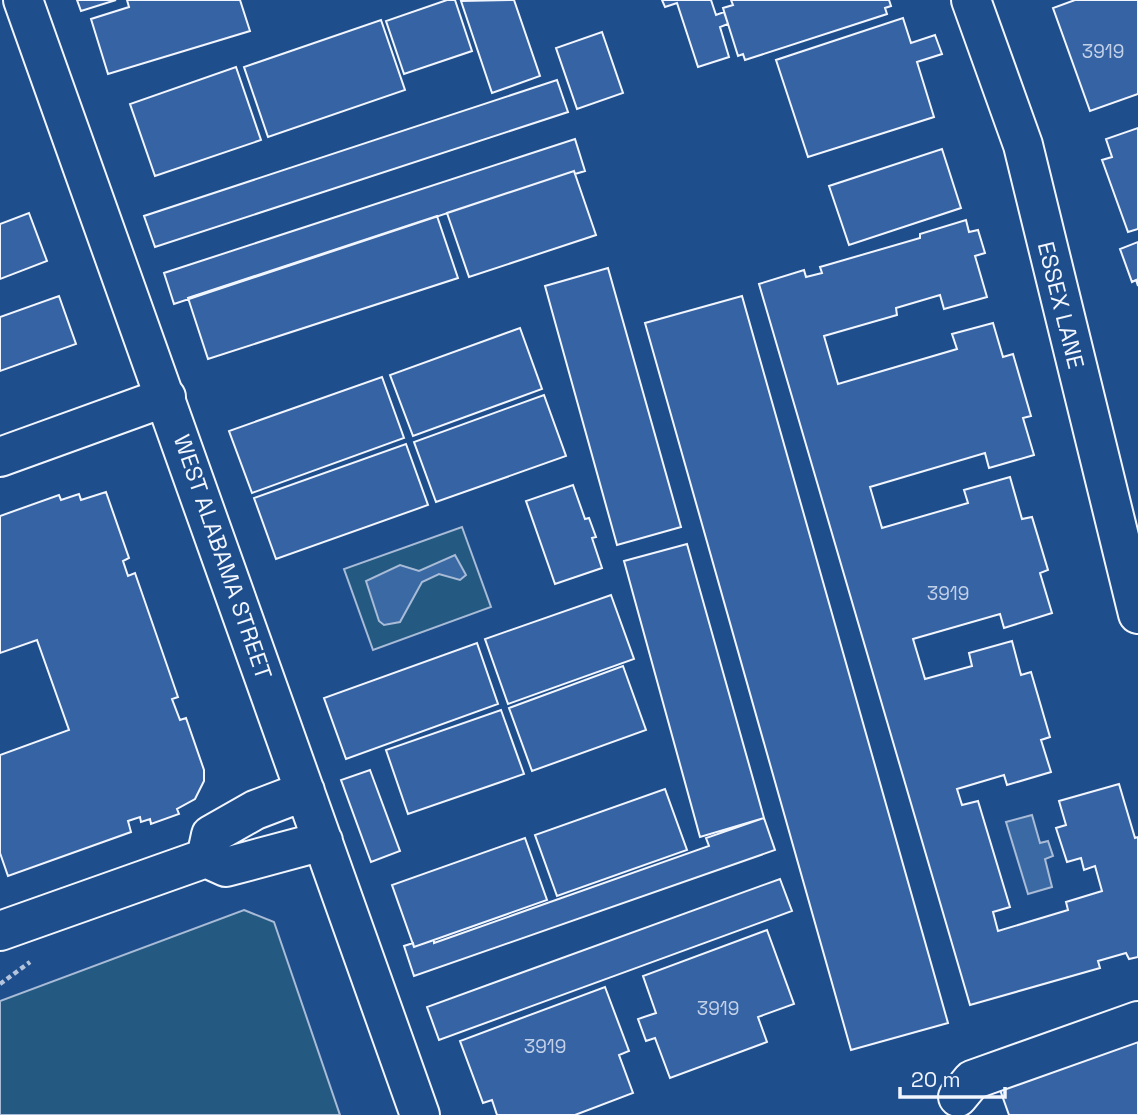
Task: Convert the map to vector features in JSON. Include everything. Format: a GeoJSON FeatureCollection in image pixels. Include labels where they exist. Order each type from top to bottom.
{"type":"FeatureCollection","features":[{"type":"Feature","properties":{"kind":"street","name":"WEST ALABAMA STREET"},"geometry":{"type":"LineString","coordinates":[[23,0],[420,1115]]}},
{"type":"Feature","properties":{"kind":"street","name":"ESSEX LANE"},"geometry":{"type":"LineString","coordinates":[[971,0],[1023,145],[1138,614]]}},
{"type":"Feature","properties":{"kind":"street"},"geometry":{"type":"LineString","coordinates":[[0,457],[166,397]]}},
{"type":"Feature","properties":{"kind":"street"},"geometry":{"type":"LineString","coordinates":[[205,858],[211,835],[255,810],[305,791]]}},
{"type":"Feature","properties":{"kind":"street"},"geometry":{"type":"LineString","coordinates":[[0,945],[0,932],[205,858],[226,867],[323,841]]}},
{"type":"Feature","properties":{"kind":"street"},"geometry":{"type":"LineString","coordinates":[[958,1097],[972,1080],[1138,1021]]}},
{"type":"Feature","properties":{"kind":"shaded area"},"geometry":{"type":"Polygon","coordinates":[[[462,527],[491,607],[373,650],[344,569],[462,527]]]}},
{"type":"Feature","properties":{"kind":"shaded area"},"geometry":{"type":"Polygon","coordinates":[[[455,555],[466,575],[460,580],[439,574],[422,582],[400,622],[384,625],[379,621],[366,581],[400,565],[419,571],[455,555]]]}},
{"type":"Feature","properties":{"kind":"shaded area"},"geometry":{"type":"Polygon","coordinates":[[[1032,815],[1040,843],[1048,841],[1053,856],[1045,859],[1052,887],[1028,894],[1006,822],[1032,815]]]}},
{"type":"Feature","properties":{"kind":"shaded area"},"geometry":{"type":"Polygon","coordinates":[[[244,910],[274,922],[340,1115],[0,1115],[0,1001],[244,910]]]}},
{"type":"Feature","properties":{"kind":"building"},"geometry":{"type":"Polygon","coordinates":[[[77,0],[116,0],[81,11],[77,0]]]}},
{"type":"Feature","properties":{"kind":"building"},"geometry":{"type":"Polygon","coordinates":[[[127,0],[240,0],[250,31],[108,74],[91,19],[129,7],[127,0]]]}},
{"type":"Feature","properties":{"kind":"building"},"geometry":{"type":"Polygon","coordinates":[[[447,0],[455,0],[472,51],[404,74],[386,21],[447,0]]]}},
{"type":"Feature","properties":{"kind":"building"},"geometry":{"type":"Polygon","coordinates":[[[514,0],[540,76],[492,93],[461,1],[514,0]]]}},
{"type":"Feature","properties":{"kind":"building"},"geometry":{"type":"Polygon","coordinates":[[[662,0],[711,0],[716,15],[724,12],[728,24],[720,27],[729,57],[698,67],[677,3],[665,7],[662,0]]]}},
{"type":"Feature","properties":{"kind":"building"},"geometry":{"type":"Polygon","coordinates":[[[731,0],[889,0],[891,6],[885,8],[887,14],[745,60],[743,54],[738,56],[723,8],[733,5],[731,0]]]}},
{"type":"Feature","properties":{"kind":"building"},"geometry":{"type":"Polygon","coordinates":[[[1075,0],[1138,0],[1138,94],[1090,111],[1053,8],[1075,0]]]}},
{"type":"Feature","properties":{"kind":"building"},"geometry":{"type":"Polygon","coordinates":[[[903,18],[911,43],[935,35],[942,54],[917,62],[934,117],[808,157],[776,60],[903,18]]]}},
{"type":"Feature","properties":{"kind":"building"},"geometry":{"type":"Polygon","coordinates":[[[381,20],[405,90],[268,137],[244,67],[381,20]]]}},
{"type":"Feature","properties":{"kind":"building"},"geometry":{"type":"Polygon","coordinates":[[[602,32],[623,93],[577,109],[556,48],[602,32]]]}},
{"type":"Feature","properties":{"kind":"building"},"geometry":{"type":"Polygon","coordinates":[[[236,67],[261,140],[155,176],[130,104],[236,67]]]}},
{"type":"Feature","properties":{"kind":"building"},"geometry":{"type":"Polygon","coordinates":[[[557,80],[568,112],[155,247],[144,216],[557,80]]]}},
{"type":"Feature","properties":{"kind":"building"},"geometry":{"type":"Polygon","coordinates":[[[1138,128],[1138,229],[1128,232],[1102,160],[1112,157],[1106,139],[1138,128]]]}},
{"type":"Feature","properties":{"kind":"building"},"geometry":{"type":"Polygon","coordinates":[[[575,139],[585,171],[575,174],[574,171],[174,304],[164,273],[575,139]]]}},
{"type":"Feature","properties":{"kind":"building"},"geometry":{"type":"Polygon","coordinates":[[[942,149],[961,208],[849,245],[829,186],[942,149]]]}},
{"type":"Feature","properties":{"kind":"building"},"geometry":{"type":"Polygon","coordinates":[[[574,171],[596,235],[469,277],[447,213],[574,171]]]}},
{"type":"Feature","properties":{"kind":"building"},"geometry":{"type":"Polygon","coordinates":[[[29,213],[47,261],[0,279],[0,224],[29,213]]]}},
{"type":"Feature","properties":{"kind":"building"},"geometry":{"type":"Polygon","coordinates":[[[437,216],[458,278],[208,359],[188,298],[437,216]]]}},
{"type":"Feature","properties":{"kind":"building"},"geometry":{"type":"Polygon","coordinates":[[[966,220],[969,232],[978,230],[985,253],[975,256],[987,297],[944,309],[940,295],[896,308],[897,315],[824,336],[838,384],[957,349],[952,334],[993,323],[1003,357],[1013,354],[1031,416],[1023,418],[1034,455],[989,468],[985,453],[870,487],[882,528],[968,503],[964,490],[1010,477],[1022,519],[1032,517],[1048,570],[1040,573],[1052,613],[1004,628],[1000,614],[913,639],[925,679],[972,666],[969,653],[1012,641],[1021,675],[1031,672],[1050,737],[1041,740],[1051,772],[1007,785],[1004,775],[957,789],[962,805],[978,801],[1010,907],[993,912],[998,931],[1068,910],[1066,902],[1102,891],[1095,866],[1084,870],[1081,858],[1067,862],[1056,828],[1066,825],[1059,801],[1119,784],[1135,838],[1138,837],[1138,957],[1129,959],[1126,953],[1098,961],[1100,968],[970,1005],[759,284],[804,270],[806,277],[822,273],[820,267],[920,238],[920,234],[966,220]]]}},
{"type":"Feature","properties":{"kind":"building"},"geometry":{"type":"Polygon","coordinates":[[[1138,242],[1138,286],[1136,280],[1132,282],[1120,249],[1138,242]]]}},
{"type":"Feature","properties":{"kind":"building"},"geometry":{"type":"Polygon","coordinates":[[[608,268],[681,527],[617,545],[545,286],[608,268]]]}},
{"type":"Feature","properties":{"kind":"building"},"geometry":{"type":"Polygon","coordinates":[[[59,296],[76,344],[0,371],[0,317],[59,296]]]}},
{"type":"Feature","properties":{"kind":"building"},"geometry":{"type":"Polygon","coordinates":[[[742,296],[948,1023],[851,1050],[645,323],[742,296]]]}},
{"type":"Feature","properties":{"kind":"building"},"geometry":{"type":"Polygon","coordinates":[[[520,328],[542,389],[413,436],[390,375],[520,328]]]}},
{"type":"Feature","properties":{"kind":"building"},"geometry":{"type":"Polygon","coordinates":[[[382,377],[404,438],[252,493],[229,431],[382,377]]]}},
{"type":"Feature","properties":{"kind":"building"},"geometry":{"type":"Polygon","coordinates":[[[544,395],[566,456],[436,502],[414,442],[544,395]]]}},
{"type":"Feature","properties":{"kind":"building"},"geometry":{"type":"Polygon","coordinates":[[[406,444],[428,505],[276,559],[254,498],[406,444]]]}},
{"type":"Feature","properties":{"kind":"building"},"geometry":{"type":"Polygon","coordinates":[[[573,485],[585,519],[589,518],[596,537],[592,538],[602,568],[555,584],[526,501],[573,485]]]}},
{"type":"Feature","properties":{"kind":"building"},"geometry":{"type":"Polygon","coordinates":[[[106,492],[129,558],[123,561],[128,576],[135,573],[178,697],[172,699],[180,720],[186,718],[204,770],[204,781],[195,799],[177,809],[179,814],[151,824],[150,819],[141,822],[140,817],[128,821],[131,832],[8,876],[0,853],[0,755],[69,730],[37,640],[0,653],[0,516],[59,495],[61,500],[79,494],[81,500],[106,492]]]}},
{"type":"Feature","properties":{"kind":"building"},"geometry":{"type":"Polygon","coordinates":[[[687,544],[764,818],[700,837],[624,561],[687,544]]]}},
{"type":"Feature","properties":{"kind":"building"},"geometry":{"type":"Polygon","coordinates":[[[611,595],[634,659],[508,704],[485,639],[611,595]]]}},
{"type":"Feature","properties":{"kind":"building"},"geometry":{"type":"Polygon","coordinates":[[[477,643],[498,704],[346,759],[324,698],[477,643]]]}},
{"type":"Feature","properties":{"kind":"building"},"geometry":{"type":"Polygon","coordinates":[[[623,666],[646,730],[532,771],[509,708],[623,666]]]}},
{"type":"Feature","properties":{"kind":"building"},"geometry":{"type":"Polygon","coordinates":[[[501,710],[524,774],[408,814],[386,750],[501,710]]]}},
{"type":"Feature","properties":{"kind":"building"},"geometry":{"type":"Polygon","coordinates":[[[370,770],[400,851],[371,862],[341,780],[370,770]]]}},
{"type":"Feature","properties":{"kind":"building"},"geometry":{"type":"Polygon","coordinates":[[[665,789],[687,850],[557,896],[535,835],[665,789]]]}},
{"type":"Feature","properties":{"kind":"building"},"geometry":{"type":"Polygon","coordinates":[[[764,818],[775,850],[414,976],[404,946],[413,943],[414,947],[434,940],[434,943],[709,846],[706,838],[764,818]]]}},
{"type":"Feature","properties":{"kind":"building"},"geometry":{"type":"Polygon","coordinates":[[[525,838],[547,900],[414,947],[392,885],[525,838]]]}},
{"type":"Feature","properties":{"kind":"building"},"geometry":{"type":"Polygon","coordinates":[[[780,879],[792,911],[439,1040],[427,1007],[780,879]]]}},
{"type":"Feature","properties":{"kind":"building"},"geometry":{"type":"Polygon","coordinates":[[[767,930],[794,1004],[758,1017],[767,1042],[670,1078],[655,1038],[646,1041],[638,1019],[656,1013],[643,976],[767,930]]]}},
{"type":"Feature","properties":{"kind":"building"},"geometry":{"type":"Polygon","coordinates":[[[605,987],[629,1051],[619,1055],[633,1093],[575,1115],[497,1115],[492,1100],[483,1103],[460,1041],[605,987]]]}},
{"type":"Feature","properties":{"kind":"building"},"geometry":{"type":"Polygon","coordinates":[[[1138,1034],[1138,1115],[1009,1115],[998,1084],[1138,1034]]]}}]}
